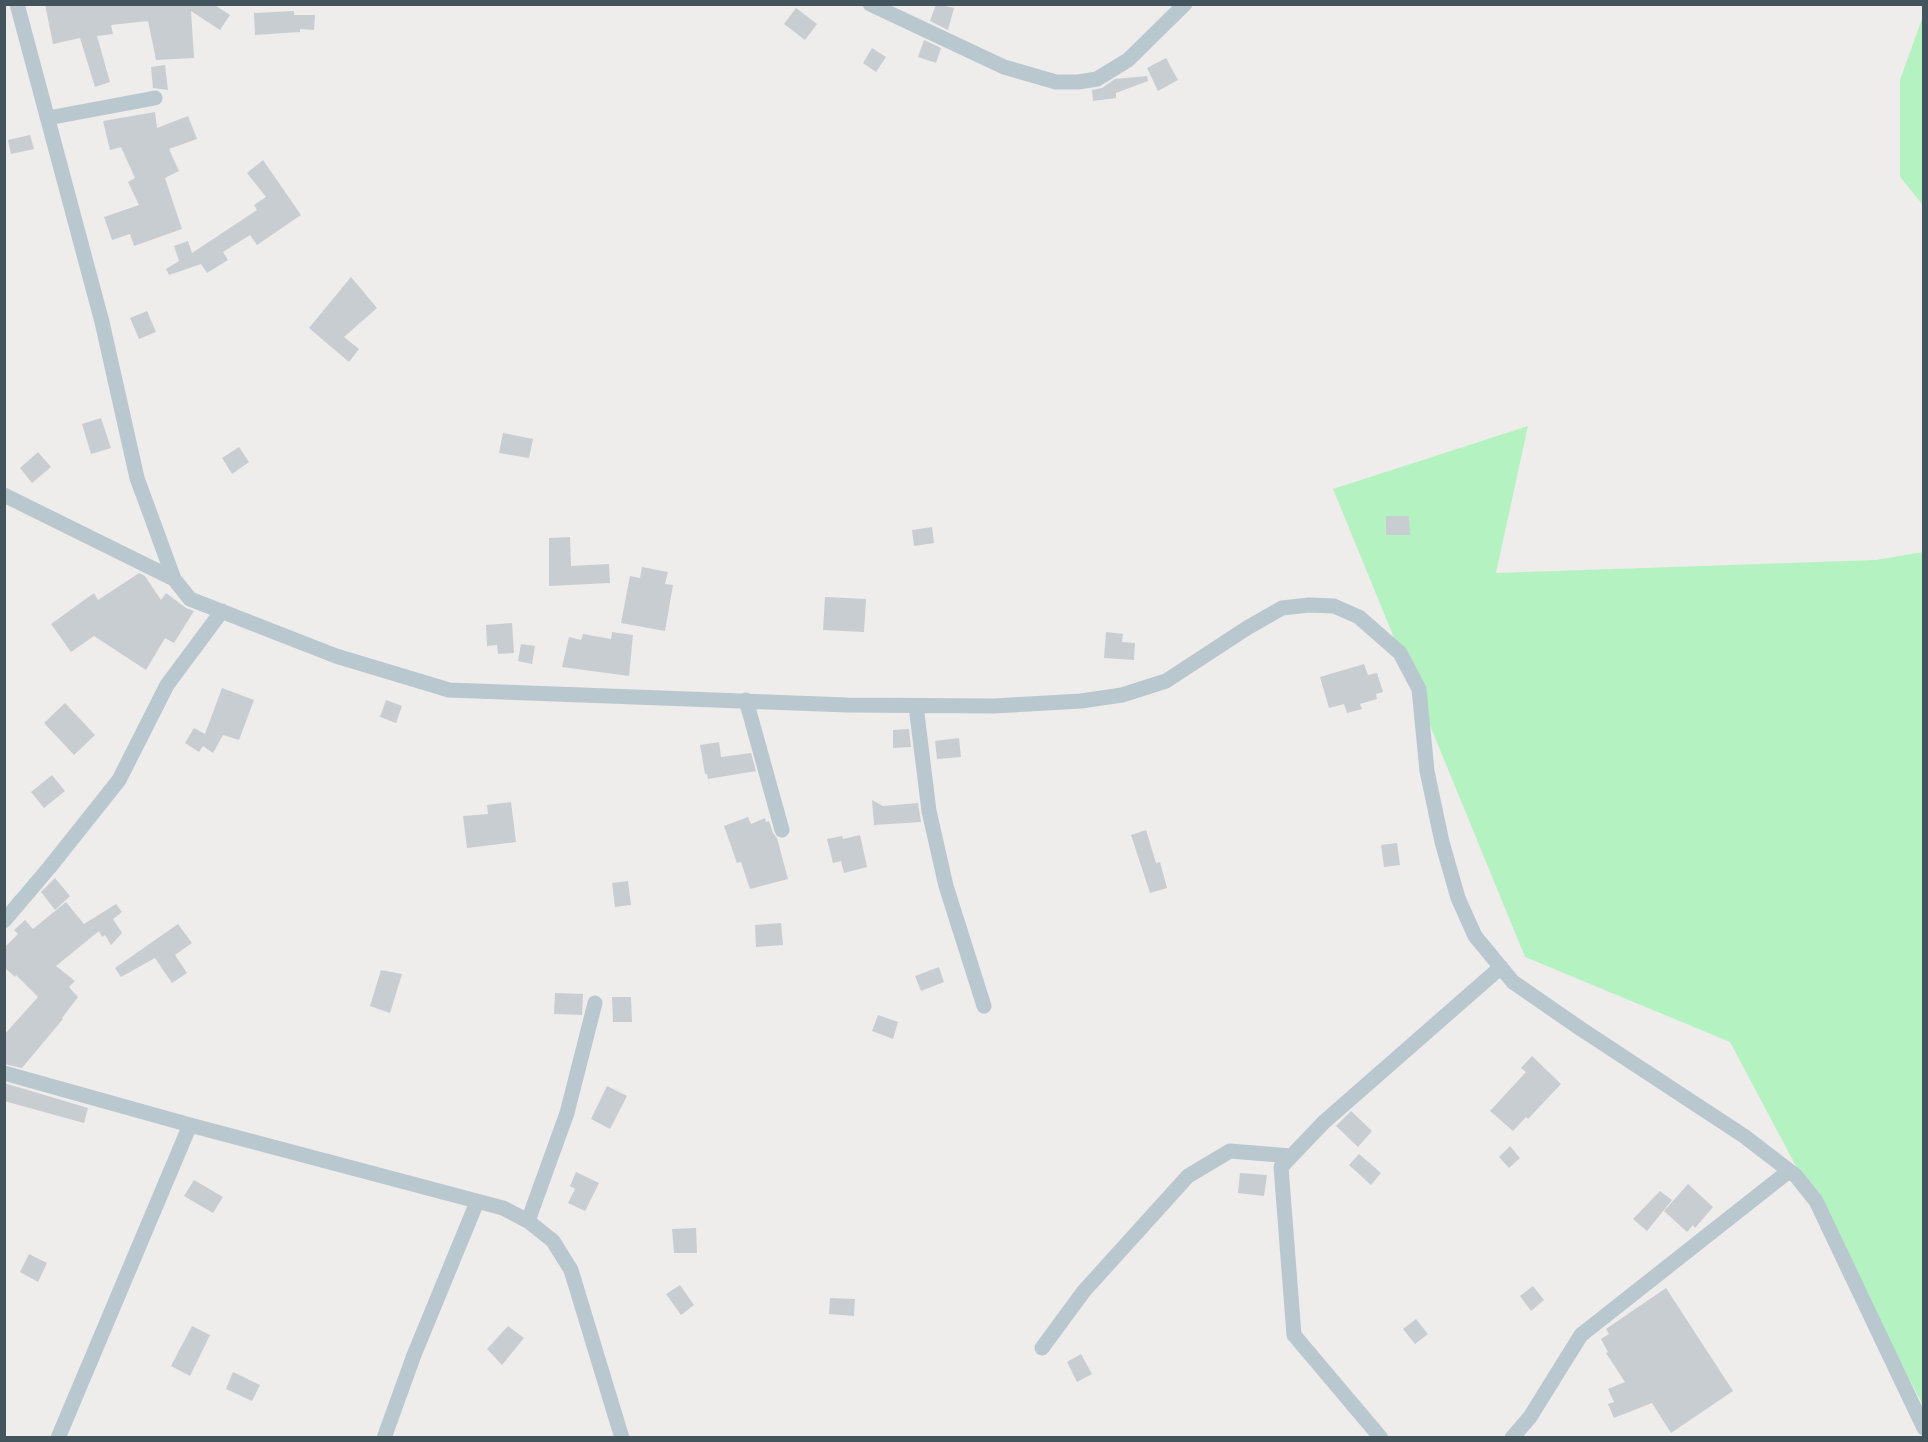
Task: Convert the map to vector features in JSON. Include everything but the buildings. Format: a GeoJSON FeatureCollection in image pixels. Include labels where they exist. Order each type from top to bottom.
{"type":"FeatureCollection","features":[{"type":"Feature","properties":{"kind":"street"},"geometry":{"type":"LineString","coordinates":[[17,4],[102,322],[137,478],[174,579],[190,599],[336,656],[449,690],[847,705],[994,706],[1081,701],[1122,695],[1166,681],[1282,608],[1309,605],[1334,606],[1359,617],[1400,653],[1419,690],[1427,771],[1442,842],[1458,898],[1475,936],[1514,982],[1744,1136],[1796,1176],[1816,1201],[1923,1428]]}},
{"type":"Feature","properties":{"kind":"street"},"geometry":{"type":"LineString","coordinates":[[870,4],[1004,67],[1056,81],[1078,82],[1097,79],[1128,60],[1185,4]]}},
{"type":"Feature","properties":{"kind":"street"},"geometry":{"type":"LineString","coordinates":[[48,118],[155,98]]}},
{"type":"Feature","properties":{"kind":"street"},"geometry":{"type":"LineString","coordinates":[[4,495],[174,579]]}},
{"type":"Feature","properties":{"kind":"street"},"geometry":{"type":"LineString","coordinates":[[4,921],[119,780],[167,685],[222,611]]}},
{"type":"Feature","properties":{"kind":"street"},"geometry":{"type":"LineString","coordinates":[[746,700],[782,830]]}},
{"type":"Feature","properties":{"kind":"street"},"geometry":{"type":"LineString","coordinates":[[916,706],[929,811],[946,886],[984,1006]]}},
{"type":"Feature","properties":{"kind":"street"},"geometry":{"type":"LineString","coordinates":[[1381,1437],[1294,1335],[1281,1167],[1323,1122],[1501,967]]}},
{"type":"Feature","properties":{"kind":"street"},"geometry":{"type":"LineString","coordinates":[[528,1221],[567,1113],[595,1003]]}},
{"type":"Feature","properties":{"kind":"street"},"geometry":{"type":"LineString","coordinates":[[4,1073],[502,1208],[528,1221],[553,1241],[571,1270],[622,1437]]}},
{"type":"Feature","properties":{"kind":"street"},"geometry":{"type":"LineString","coordinates":[[58,1437],[190,1125]]}},
{"type":"Feature","properties":{"kind":"street"},"geometry":{"type":"LineString","coordinates":[[1042,1348],[1084,1292],[1188,1176],[1230,1151],[1291,1156]]}},
{"type":"Feature","properties":{"kind":"street"},"geometry":{"type":"LineString","coordinates":[[1512,1437],[1530,1417],[1581,1335],[1789,1171]]}},
{"type":"Feature","properties":{"kind":"street"},"geometry":{"type":"LineString","coordinates":[[384,1437],[414,1355],[477,1202]]}},
{"type":"Feature","properties":{"kind":"green space"},"geometry":{"type":"Polygon","coordinates":[[[1923,16],[1924,205],[1900,177],[1900,80],[1923,16]]]}},
{"type":"Feature","properties":{"kind":"green space"},"geometry":{"type":"Polygon","coordinates":[[[1528,426],[1496,573],[1876,560],[1923,552],[1923,1405],[1730,1042],[1525,957],[1333,489],[1528,426]]]}}]}
